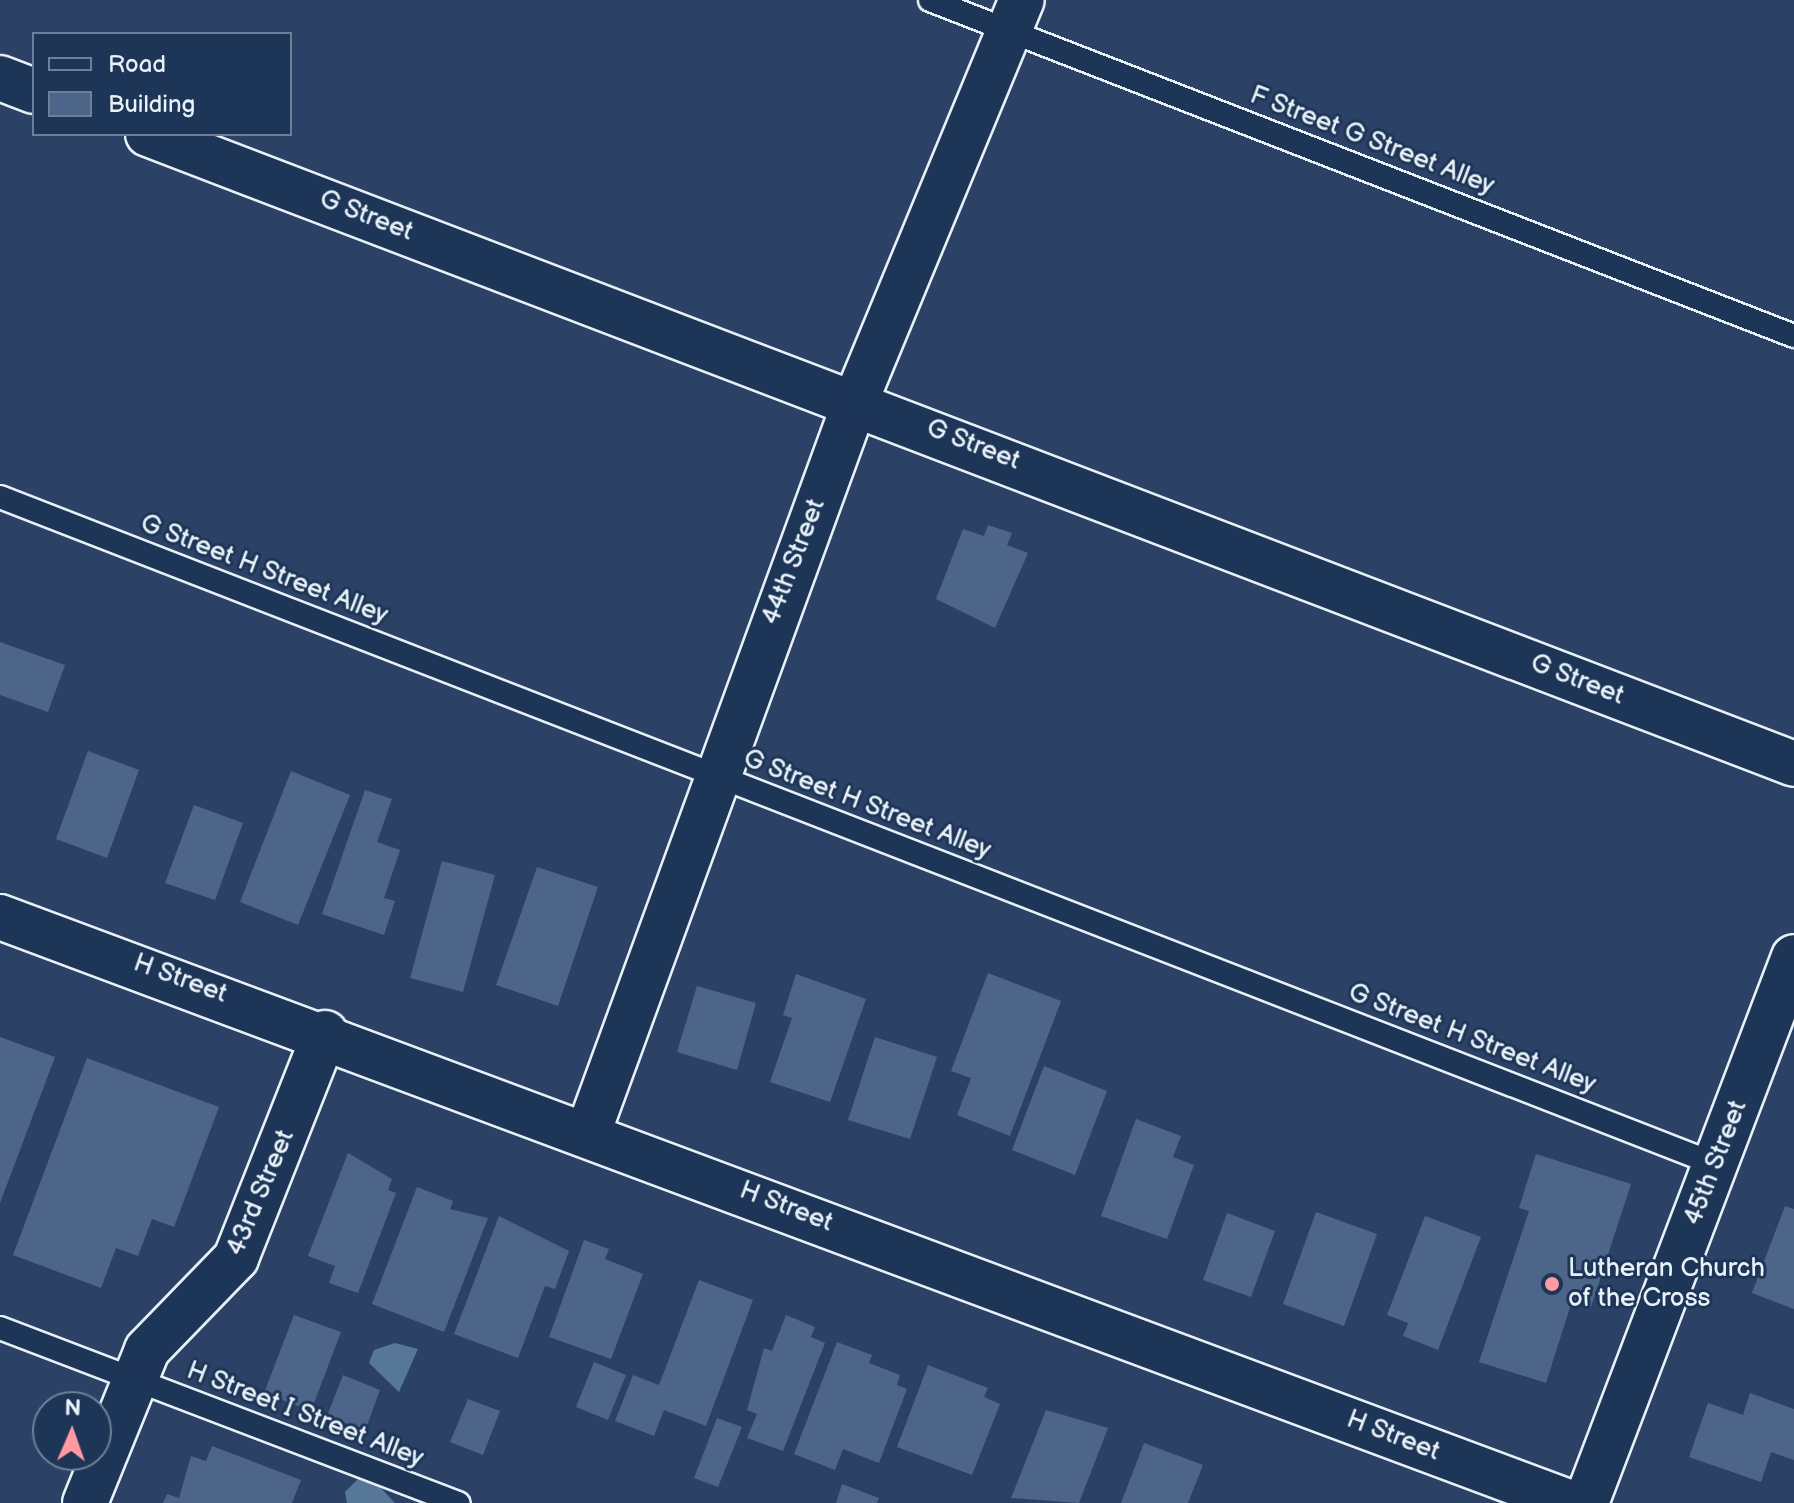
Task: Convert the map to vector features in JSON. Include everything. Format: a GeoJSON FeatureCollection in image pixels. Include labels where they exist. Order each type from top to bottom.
{"type":"FeatureCollection","features":[{"type":"Feature","properties":{"kind":"street","name":"44th Street"},"geometry":{"type":"LineString","coordinates":[[588,1133],[714,776],[856,400],[1017,15]]}},
{"type":"Feature","properties":{"kind":"street"},"geometry":{"type":"LineString","coordinates":[[0,78],[32,90]]}},
{"type":"Feature","properties":{"kind":"street","name":"G Street"},"geometry":{"type":"LineString","coordinates":[[153,136],[856,400],[1794,764]]}},
{"type":"Feature","properties":{"kind":"street","name":"H Street"},"geometry":{"type":"LineString","coordinates":[[0,917],[325,1033],[1571,1503]]}},
{"type":"Feature","properties":{"kind":"street","name":"45th Street"},"geometry":{"type":"LineString","coordinates":[[1586,1503],[1794,957]]}},
{"type":"Feature","properties":{"kind":"street","name":"43rd Street"},"geometry":{"type":"LineString","coordinates":[[85,1503],[132,1380],[157,1338],[236,1258],[325,1033]]}},
{"type":"Feature","properties":{"kind":"lane","name":"F Street G Street Alley"},"geometry":{"type":"LineString","coordinates":[[930,0],[1017,15],[1794,336]]}},
{"type":"Feature","properties":{"kind":"lane","name":"G Street H Street Alley"},"geometry":{"type":"LineString","coordinates":[[0,497],[1715,1164]]}},
{"type":"Feature","properties":{"kind":"lane","name":"H Street I Street Alley"},"geometry":{"type":"LineString","coordinates":[[0,1328],[459,1503]]}},
{"type":"Feature","properties":{"kind":"water"},"geometry":{"type":"Polygon","coordinates":[[[395,1343],[418,1349],[399,1392],[369,1363],[374,1350],[395,1343]]]}},
{"type":"Feature","properties":{"kind":"water"},"geometry":{"type":"Polygon","coordinates":[[[358,1479],[379,1486],[395,1503],[347,1503],[345,1492],[358,1479]]]}},
{"type":"Feature","properties":{"kind":"building"},"geometry":{"type":"Polygon","coordinates":[[[988,525],[1012,533],[1007,545],[1028,553],[995,628],[936,599],[963,529],[984,536],[988,525]]]}},
{"type":"Feature","properties":{"kind":"building"},"geometry":{"type":"Polygon","coordinates":[[[0,642],[65,665],[48,712],[0,695],[0,642]]]}},
{"type":"Feature","properties":{"kind":"building"},"geometry":{"type":"Polygon","coordinates":[[[88,751],[139,770],[107,858],[56,839],[88,751]]]}},
{"type":"Feature","properties":{"kind":"building"},"geometry":{"type":"Polygon","coordinates":[[[291,771],[350,795],[298,925],[240,902],[291,771]]]}},
{"type":"Feature","properties":{"kind":"building"},"geometry":{"type":"Polygon","coordinates":[[[365,790],[392,799],[377,842],[400,850],[384,898],[395,901],[384,935],[322,914],[365,790]]]}},
{"type":"Feature","properties":{"kind":"building"},"geometry":{"type":"Polygon","coordinates":[[[194,805],[243,823],[215,900],[165,883],[194,805]]]}},
{"type":"Feature","properties":{"kind":"building"},"geometry":{"type":"Polygon","coordinates":[[[442,861],[495,875],[463,992],[410,978],[442,861]]]}},
{"type":"Feature","properties":{"kind":"building"},"geometry":{"type":"Polygon","coordinates":[[[537,867],[598,887],[558,1006],[496,985],[537,867]]]}},
{"type":"Feature","properties":{"kind":"building"},"geometry":{"type":"Polygon","coordinates":[[[988,973],[1061,1001],[1010,1136],[957,1115],[971,1078],[951,1071],[988,973]]]}},
{"type":"Feature","properties":{"kind":"building"},"geometry":{"type":"Polygon","coordinates":[[[796,974],[866,999],[830,1102],[770,1082],[792,1018],[783,1015],[796,974]]]}},
{"type":"Feature","properties":{"kind":"building"},"geometry":{"type":"Polygon","coordinates":[[[697,986],[756,1003],[737,1070],[677,1052],[697,986]]]}},
{"type":"Feature","properties":{"kind":"building"},"geometry":{"type":"Polygon","coordinates":[[[0,1037],[55,1057],[0,1203],[0,1037]]]}},
{"type":"Feature","properties":{"kind":"building"},"geometry":{"type":"Polygon","coordinates":[[[875,1037],[937,1057],[910,1139],[848,1120],[875,1037]]]}},
{"type":"Feature","properties":{"kind":"building"},"geometry":{"type":"Polygon","coordinates":[[[87,1058],[219,1107],[174,1227],[152,1219],[138,1256],[116,1248],[101,1288],[13,1255],[87,1058]]]}},
{"type":"Feature","properties":{"kind":"building"},"geometry":{"type":"Polygon","coordinates":[[[1044,1066],[1107,1091],[1075,1175],[1012,1150],[1044,1066]]]}},
{"type":"Feature","properties":{"kind":"building"},"geometry":{"type":"Polygon","coordinates":[[[1136,1119],[1181,1136],[1173,1157],[1194,1165],[1167,1239],[1101,1216],[1136,1119]]]}},
{"type":"Feature","properties":{"kind":"building"},"geometry":{"type":"Polygon","coordinates":[[[348,1153],[392,1179],[388,1190],[396,1193],[358,1293],[329,1283],[335,1266],[308,1256],[348,1153]]]}},
{"type":"Feature","properties":{"kind":"building"},"geometry":{"type":"Polygon","coordinates":[[[1536,1154],[1631,1184],[1591,1307],[1572,1301],[1546,1383],[1479,1362],[1529,1211],[1519,1208],[1536,1154]]]}},
{"type":"Feature","properties":{"kind":"building"},"geometry":{"type":"Polygon","coordinates":[[[417,1187],[453,1201],[450,1209],[488,1218],[444,1332],[372,1304],[417,1187]]]}},
{"type":"Feature","properties":{"kind":"building"},"geometry":{"type":"Polygon","coordinates":[[[1785,1206],[1794,1209],[1794,1309],[1752,1293],[1785,1206]]]}},
{"type":"Feature","properties":{"kind":"building"},"geometry":{"type":"Polygon","coordinates":[[[1316,1212],[1377,1234],[1344,1326],[1283,1304],[1316,1212]]]}},
{"type":"Feature","properties":{"kind":"building"},"geometry":{"type":"Polygon","coordinates":[[[1227,1213],[1275,1231],[1251,1297],[1203,1280],[1227,1213]]]}},
{"type":"Feature","properties":{"kind":"building"},"geometry":{"type":"Polygon","coordinates":[[[499,1216],[569,1251],[555,1289],[545,1286],[518,1358],[454,1334],[499,1216]]]}},
{"type":"Feature","properties":{"kind":"building"},"geometry":{"type":"Polygon","coordinates":[[[1425,1216],[1481,1237],[1438,1350],[1403,1336],[1408,1323],[1387,1315],[1425,1216]]]}},
{"type":"Feature","properties":{"kind":"building"},"geometry":{"type":"Polygon","coordinates":[[[584,1240],[609,1249],[605,1259],[643,1274],[611,1359],[549,1337],[584,1240]]]}},
{"type":"Feature","properties":{"kind":"building"},"geometry":{"type":"Polygon","coordinates":[[[699,1280],[753,1300],[706,1426],[664,1410],[654,1436],[615,1421],[633,1375],[659,1385],[699,1280]]]}},
{"type":"Feature","properties":{"kind":"building"},"geometry":{"type":"Polygon","coordinates":[[[294,1315],[341,1332],[311,1411],[264,1393],[294,1315]]]}},
{"type":"Feature","properties":{"kind":"building"},"geometry":{"type":"Polygon","coordinates":[[[786,1315],[815,1327],[811,1337],[825,1343],[783,1451],[747,1438],[757,1414],[747,1410],[764,1348],[772,1351],[786,1315]]]}},
{"type":"Feature","properties":{"kind":"building"},"geometry":{"type":"Polygon","coordinates":[[[837,1342],[872,1355],[869,1363],[900,1375],[897,1385],[907,1389],[879,1463],[843,1449],[835,1470],[794,1454],[837,1342]]]}},
{"type":"Feature","properties":{"kind":"building"},"geometry":{"type":"Polygon","coordinates":[[[594,1362],[626,1375],[608,1420],[576,1407],[594,1362]]]}},
{"type":"Feature","properties":{"kind":"building"},"geometry":{"type":"Polygon","coordinates":[[[928,1365],[988,1388],[984,1397],[1000,1404],[972,1475],[897,1447],[928,1365]]]}},
{"type":"Feature","properties":{"kind":"building"},"geometry":{"type":"Polygon","coordinates":[[[343,1375],[380,1390],[365,1431],[327,1416],[343,1375]]]}},
{"type":"Feature","properties":{"kind":"building"},"geometry":{"type":"Polygon","coordinates":[[[1750,1393],[1794,1409],[1794,1460],[1771,1452],[1761,1482],[1689,1457],[1708,1403],[1743,1415],[1750,1393]]]}},
{"type":"Feature","properties":{"kind":"building"},"geometry":{"type":"Polygon","coordinates":[[[468,1399],[500,1411],[483,1455],[450,1442],[468,1399]]]}},
{"type":"Feature","properties":{"kind":"building"},"geometry":{"type":"Polygon","coordinates":[[[1046,1410],[1108,1428],[1079,1503],[1011,1498],[1046,1410]]]}},
{"type":"Feature","properties":{"kind":"building"},"geometry":{"type":"Polygon","coordinates":[[[717,1418],[742,1427],[718,1487],[694,1478],[717,1418]]]}},
{"type":"Feature","properties":{"kind":"building"},"geometry":{"type":"Polygon","coordinates":[[[1144,1443],[1203,1465],[1188,1503],[1121,1503],[1144,1443]]]}},
{"type":"Feature","properties":{"kind":"building"},"geometry":{"type":"Polygon","coordinates":[[[212,1446],[301,1480],[292,1503],[163,1503],[167,1494],[179,1498],[191,1456],[206,1461],[212,1446]]]}},
{"type":"Feature","properties":{"kind":"building"},"geometry":{"type":"Polygon","coordinates":[[[842,1484],[879,1498],[877,1503],[836,1503],[842,1484]]]}},
{"type":"Feature","properties":{"kind":"place","name":"Lutheran Church of the Cross"},"geometry":{"type":"Point","coordinates":[1552,1284]}}]}
